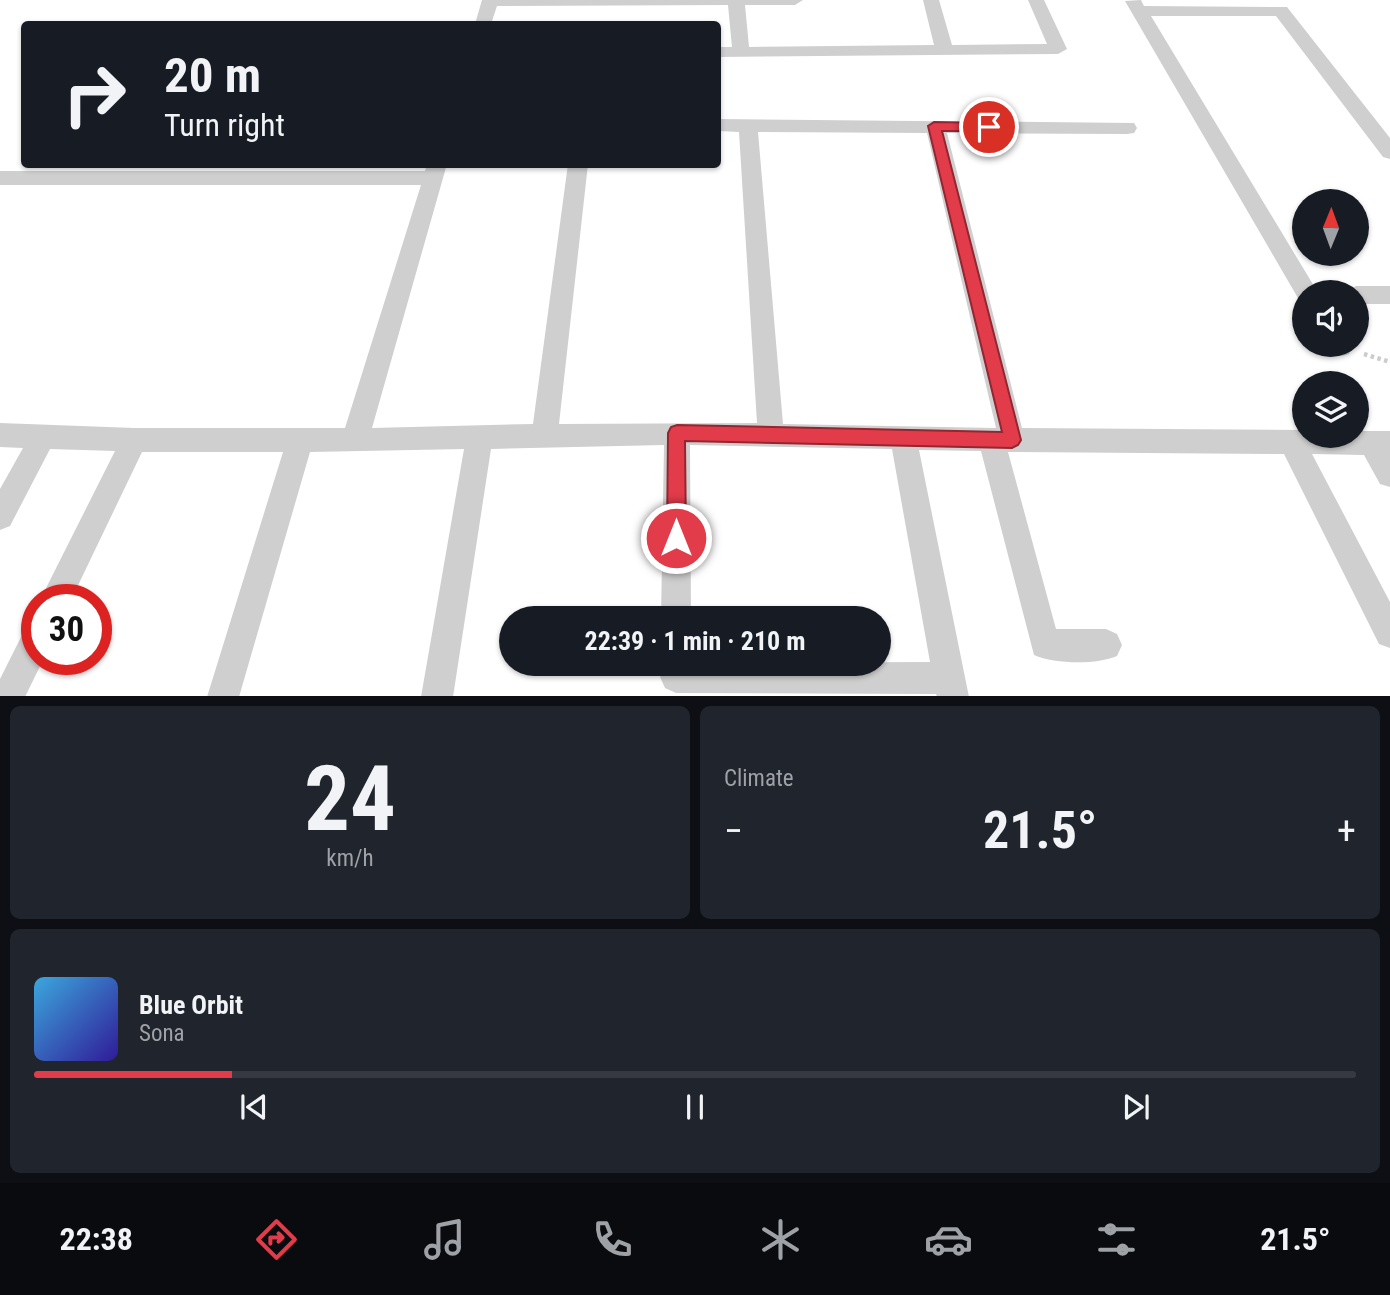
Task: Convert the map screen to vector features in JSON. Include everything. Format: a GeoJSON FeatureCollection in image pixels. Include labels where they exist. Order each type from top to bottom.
{"type":"FeatureCollection","features":[{"type":"Feature","properties":{"kind":"street"},"geometry":{"type":"LineString","coordinates":[[484,21],[490,0],[795,0]]}},
{"type":"Feature","properties":{"kind":"street"},"geometry":{"type":"LineString","coordinates":[[736,0],[741,52]]}},
{"type":"Feature","properties":{"kind":"street"},"geometry":{"type":"LineString","coordinates":[[931,0],[945,51]]}},
{"type":"Feature","properties":{"kind":"street"},"geometry":{"type":"LineString","coordinates":[[721,52],[1058,49],[1036,0]]}},
{"type":"Feature","properties":{"kind":"street"},"geometry":{"type":"LineString","coordinates":[[1136,6],[1281,11],[1390,152]]}},
{"type":"Feature","properties":{"kind":"street"},"geometry":{"type":"LineString","coordinates":[[1136,6],[1299,280]]}},
{"type":"Feature","properties":{"kind":"street"},"geometry":{"type":"LineString","coordinates":[[721,125],[1127,128]]}},
{"type":"Feature","properties":{"kind":"street"},"geometry":{"type":"LineString","coordinates":[[748,125],[771,433]]}},
{"type":"Feature","properties":{"kind":"street"},"geometry":{"type":"LineString","coordinates":[[934,126],[1045,644],[1106,645]]}},
{"type":"Feature","properties":{"kind":"street"},"geometry":{"type":"LineString","coordinates":[[545,435],[578,168]]}},
{"type":"Feature","properties":{"kind":"street"},"geometry":{"type":"LineString","coordinates":[[0,178],[435,171],[355,440]]}},
{"type":"Feature","properties":{"kind":"street"},"geometry":{"type":"LineString","coordinates":[[1369,295],[1390,295]]}},
{"type":"Feature","properties":{"kind":"street"},"geometry":{"type":"LineString","coordinates":[[676,606],[677,433]]}},
{"type":"Feature","properties":{"kind":"street"},"geometry":{"type":"LineString","coordinates":[[0,435],[134,440],[355,440],[771,433],[1002,440],[1292,443]]}},
{"type":"Feature","properties":{"kind":"street"},"geometry":{"type":"LineString","coordinates":[[0,517],[42,438]]}},
{"type":"Feature","properties":{"kind":"street"},"geometry":{"type":"LineString","coordinates":[[676,679],[951,687],[903,438]]}},
{"type":"Feature","properties":{"kind":"street"},"geometry":{"type":"LineString","coordinates":[[437,696],[479,439]]}},
{"type":"Feature","properties":{"kind":"street"},"geometry":{"type":"LineString","coordinates":[[63,584],[134,440]]}},
{"type":"Feature","properties":{"kind":"street"},"geometry":{"type":"LineString","coordinates":[[223,696],[300,440]]}},
{"type":"Feature","properties":{"kind":"street"},"geometry":{"type":"LineString","coordinates":[[1381,443],[1390,475]]}},
{"type":"Feature","properties":{"kind":"street"},"geometry":{"type":"LineString","coordinates":[[1295,448],[1390,633]]}},
{"type":"Feature","properties":{"kind":"street"},"geometry":{"type":"LineString","coordinates":[[8,696],[21,670]]}},
{"type":"Feature","properties":{"kind":"route"},"geometry":{"type":"LineString","coordinates":[[676,538],[677,433],[1012,440],[934,126],[989,127]]}}]}
